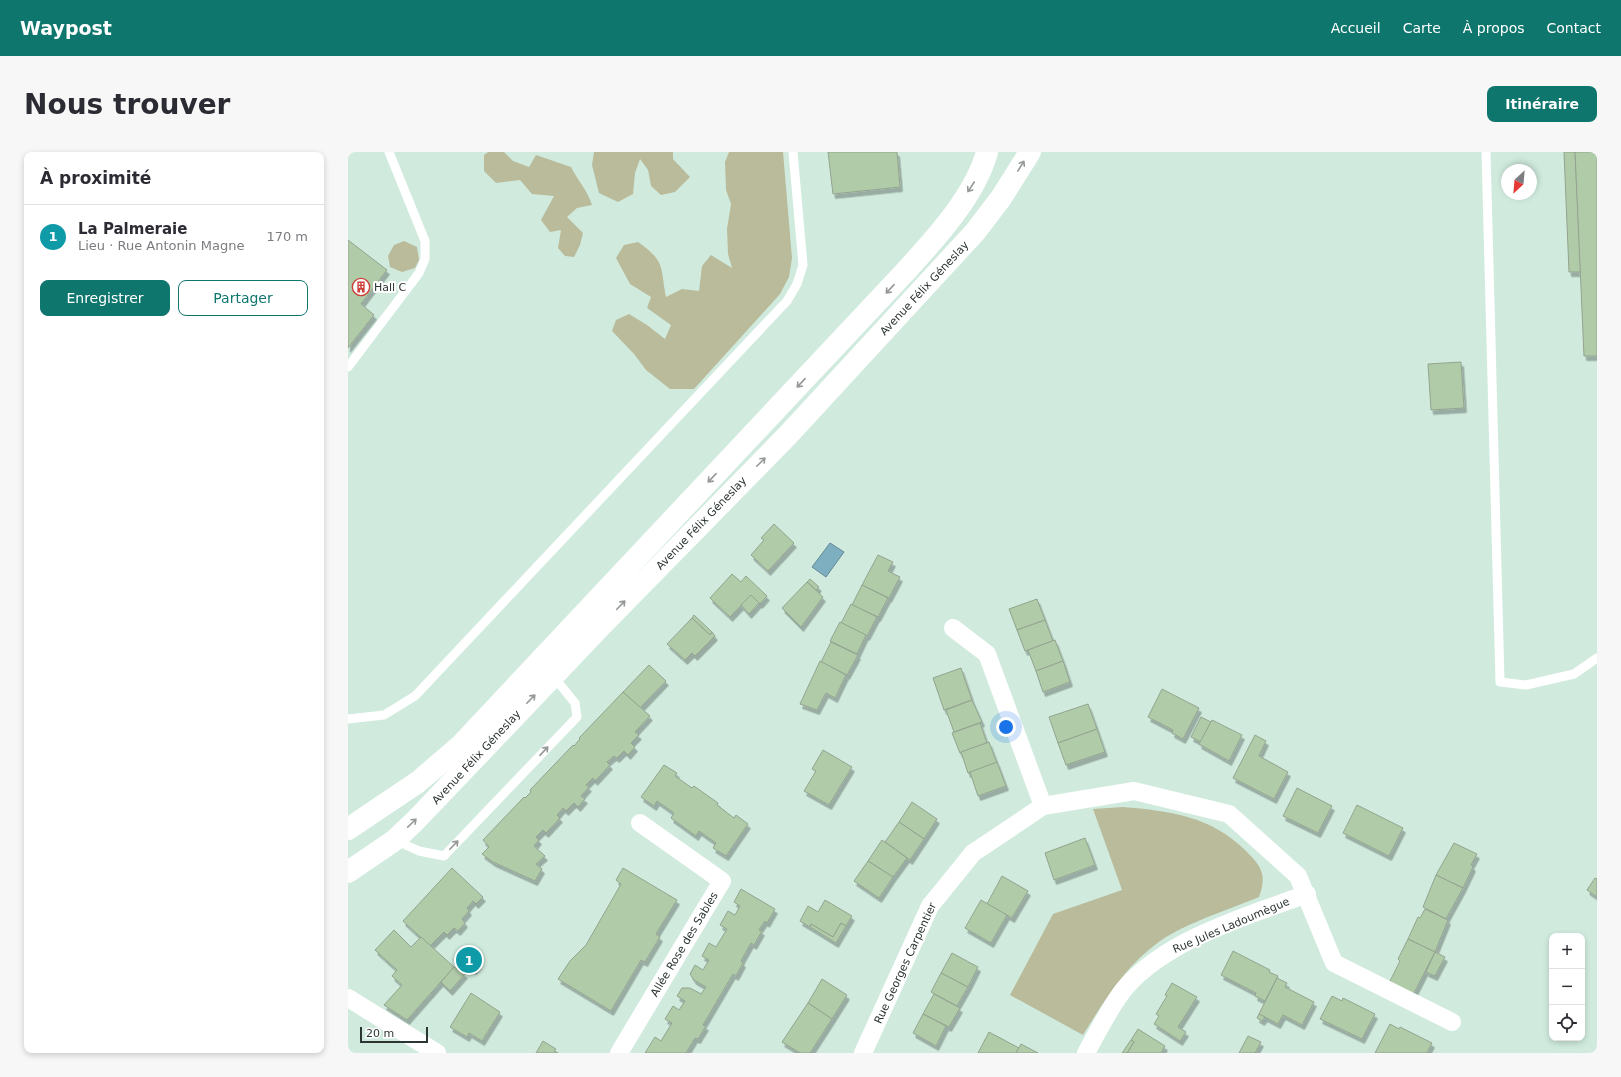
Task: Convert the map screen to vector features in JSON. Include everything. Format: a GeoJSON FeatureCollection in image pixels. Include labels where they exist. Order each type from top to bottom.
{"type":"FeatureCollection","features":[{"type":"Feature","properties":{"kind":"main road","name":"Avenue Félix Géneslay"},"geometry":{"type":"LineString","coordinates":[[348,829],[418,782],[461,745],[910,267],[947,222],[974,183],[987,152]]}},
{"type":"Feature","properties":{"kind":"main road","name":"Avenue Félix Géneslay"},"geometry":{"type":"LineString","coordinates":[[348,872],[395,840],[788,435],[975,232],[1001,198],[1030,152]]}},
{"type":"Feature","properties":{"kind":"street"},"geometry":{"type":"LineString","coordinates":[[953,628],[988,654],[1043,806]]}},
{"type":"Feature","properties":{"kind":"street","name":"Rue Georges Carpentier"},"geometry":{"type":"LineString","coordinates":[[867,1052],[930,906],[973,853],[1043,806],[1134,791],[1229,814],[1298,876],[1334,963],[1452,1022]]}},
{"type":"Feature","properties":{"kind":"street","name":"Allée Rose des Sables"},"geometry":{"type":"LineString","coordinates":[[619,1053],[722,881],[640,823]]}},
{"type":"Feature","properties":{"kind":"street","name":"Rue Jules Ladoumègue"},"geometry":{"type":"LineString","coordinates":[[1086,1053],[1124,989],[1148,965],[1181,944],[1255,913],[1306,894]]}},
{"type":"Feature","properties":{"kind":"street"},"geometry":{"type":"LineString","coordinates":[[348,998],[436,1053]]}},
{"type":"Feature","properties":{"kind":"lane"},"geometry":{"type":"LineString","coordinates":[[348,367],[419,273],[425,259],[425,241],[389,152]]}},
{"type":"Feature","properties":{"kind":"lane"},"geometry":{"type":"LineString","coordinates":[[348,719],[384,715],[415,696],[787,301],[797,284],[803,265],[793,152]]}},
{"type":"Feature","properties":{"kind":"lane"},"geometry":{"type":"LineString","coordinates":[[1486,152],[1500,682],[1526,685],[1574,674],[1597,658]]}},
{"type":"Feature","properties":{"kind":"lane"},"geometry":{"type":"LineString","coordinates":[[395,840],[419,851],[444,856],[577,717],[575,703],[553,676]]}},
{"type":"Feature","properties":{"kind":"green space"},"geometry":{"type":"Polygon","coordinates":[[[488,152],[504,152],[513,161],[529,167],[536,155],[571,167],[588,195],[592,205],[577,208],[567,217],[583,233],[580,245],[574,257],[565,256],[558,248],[561,230],[550,232],[541,220],[554,196],[532,194],[520,180],[496,183],[484,171],[484,155],[488,152]]]}},
{"type":"Feature","properties":{"kind":"green space"},"geometry":{"type":"Polygon","coordinates":[[[594,152],[673,152],[673,159],[690,177],[675,192],[661,195],[651,186],[648,170],[640,159],[635,173],[633,194],[618,202],[599,193],[592,165],[594,152]]]}},
{"type":"Feature","properties":{"kind":"green space"},"geometry":{"type":"Polygon","coordinates":[[[729,152],[783,152],[792,258],[789,277],[780,294],[694,389],[670,389],[646,370],[634,354],[612,331],[616,320],[629,314],[647,325],[665,339],[671,325],[647,308],[651,297],[630,284],[616,258],[624,245],[638,242],[647,249],[658,260],[660,265],[666,297],[682,289],[699,291],[702,266],[711,255],[732,268],[728,254],[727,229],[731,204],[726,190],[725,162],[729,152]]]}},
{"type":"Feature","properties":{"kind":"green space"},"geometry":{"type":"Polygon","coordinates":[[[404,241],[417,247],[419,260],[415,268],[402,272],[390,267],[388,256],[394,245],[404,241]]]}},
{"type":"Feature","properties":{"kind":"green space"},"geometry":{"type":"Polygon","coordinates":[[[1123,807],[1173,813],[1189,817],[1219,830],[1233,839],[1256,862],[1262,872],[1263,883],[1259,897],[1183,928],[1160,941],[1148,951],[1126,972],[1099,1009],[1083,1035],[1010,995],[1053,914],[1122,890],[1093,809],[1123,807]]]}},
{"type":"Feature","properties":{"kind":"water"},"geometry":{"type":"Polygon","coordinates":[[[830,543],[844,552],[826,577],[812,567],[830,543]]]}},
{"type":"Feature","properties":{"kind":"building"},"geometry":{"type":"Polygon","coordinates":[[[828,152],[897,152],[900,187],[833,194],[828,152]]]}},
{"type":"Feature","properties":{"kind":"building"},"geometry":{"type":"Polygon","coordinates":[[[1564,152],[1575,152],[1581,272],[1569,272],[1564,152]]]}},
{"type":"Feature","properties":{"kind":"building"},"geometry":{"type":"Polygon","coordinates":[[[1575,152],[1597,152],[1597,356],[1584,356],[1575,152]]]}},
{"type":"Feature","properties":{"kind":"building","name":"Hall C"},"geometry":{"type":"Polygon","coordinates":[[[348,240],[387,270],[361,304],[374,315],[348,348],[348,240]]]}},
{"type":"Feature","properties":{"kind":"building"},"geometry":{"type":"Polygon","coordinates":[[[1461,362],[1464,408],[1431,410],[1428,364],[1461,362]]]}},
{"type":"Feature","properties":{"kind":"building"},"geometry":{"type":"Polygon","coordinates":[[[774,524],[794,543],[768,571],[751,555],[764,540],[761,538],[774,524]]]}},
{"type":"Feature","properties":{"kind":"building"},"geometry":{"type":"Polygon","coordinates":[[[878,555],[893,562],[888,571],[900,577],[889,598],[862,585],[878,555]]]}},
{"type":"Feature","properties":{"kind":"building"},"geometry":{"type":"Polygon","coordinates":[[[732,574],[741,582],[746,576],[767,596],[760,604],[751,595],[730,617],[710,598],[732,574]]]}},
{"type":"Feature","properties":{"kind":"building"},"geometry":{"type":"Polygon","coordinates":[[[810,579],[819,587],[816,590],[807,582],[810,579]]]}},
{"type":"Feature","properties":{"kind":"building"},"geometry":{"type":"Polygon","coordinates":[[[807,582],[823,597],[801,627],[782,608],[807,582]]]}},
{"type":"Feature","properties":{"kind":"building"},"geometry":{"type":"Polygon","coordinates":[[[862,585],[888,598],[878,617],[852,605],[862,585]]]}},
{"type":"Feature","properties":{"kind":"building"},"geometry":{"type":"Polygon","coordinates":[[[751,595],[759,603],[749,614],[741,605],[751,595]]]}},
{"type":"Feature","properties":{"kind":"building"},"geometry":{"type":"Polygon","coordinates":[[[1037,599],[1045,620],[1017,630],[1009,609],[1037,599]]]}},
{"type":"Feature","properties":{"kind":"building"},"geometry":{"type":"Polygon","coordinates":[[[851,604],[877,617],[867,636],[841,623],[851,604]]]}},
{"type":"Feature","properties":{"kind":"building"},"geometry":{"type":"Polygon","coordinates":[[[694,615],[712,632],[710,635],[692,618],[694,615]]]}},
{"type":"Feature","properties":{"kind":"building"},"geometry":{"type":"Polygon","coordinates":[[[692,618],[710,635],[712,632],[715,636],[695,656],[692,653],[685,660],[667,644],[692,618]]]}},
{"type":"Feature","properties":{"kind":"building"},"geometry":{"type":"Polygon","coordinates":[[[1045,620],[1053,641],[1025,651],[1017,630],[1045,620]]]}},
{"type":"Feature","properties":{"kind":"building"},"geometry":{"type":"Polygon","coordinates":[[[840,622],[866,635],[857,654],[830,641],[840,622]]]}},
{"type":"Feature","properties":{"kind":"building"},"geometry":{"type":"Polygon","coordinates":[[[1055,640],[1063,661],[1036,671],[1028,650],[1055,640]]]}},
{"type":"Feature","properties":{"kind":"building"},"geometry":{"type":"Polygon","coordinates":[[[831,642],[858,655],[847,675],[821,662],[831,642]]]}},
{"type":"Feature","properties":{"kind":"building"},"geometry":{"type":"Polygon","coordinates":[[[820,661],[846,675],[835,698],[826,693],[817,710],[800,704],[820,661]]]}},
{"type":"Feature","properties":{"kind":"building"},"geometry":{"type":"Polygon","coordinates":[[[1063,661],[1070,682],[1043,692],[1036,671],[1063,661]]]}},
{"type":"Feature","properties":{"kind":"building"},"geometry":{"type":"Polygon","coordinates":[[[649,665],[666,681],[640,708],[623,692],[649,665]]]}},
{"type":"Feature","properties":{"kind":"building"},"geometry":{"type":"Polygon","coordinates":[[[961,668],[972,700],[944,710],[933,678],[961,668]]]}},
{"type":"Feature","properties":{"kind":"building"},"geometry":{"type":"Polygon","coordinates":[[[1162,689],[1199,708],[1183,739],[1172,733],[1173,730],[1148,717],[1162,689]]]}},
{"type":"Feature","properties":{"kind":"building"},"geometry":{"type":"Polygon","coordinates":[[[623,692],[650,716],[635,732],[639,735],[631,743],[635,747],[628,755],[624,751],[617,758],[614,756],[607,762],[610,765],[595,781],[593,778],[586,785],[589,787],[581,796],[585,799],[578,807],[574,803],[566,811],[563,808],[557,815],[560,818],[546,833],[543,830],[536,837],[539,840],[534,846],[545,856],[536,864],[542,869],[535,881],[493,862],[482,854],[489,847],[483,840],[524,797],[525,798],[531,792],[530,790],[573,745],[574,746],[580,739],[579,738],[623,692]]]}},
{"type":"Feature","properties":{"kind":"building"},"geometry":{"type":"Polygon","coordinates":[[[972,700],[982,722],[954,732],[946,710],[972,700]]]}},
{"type":"Feature","properties":{"kind":"building"},"geometry":{"type":"Polygon","coordinates":[[[1088,704],[1097,729],[1058,743],[1049,717],[1088,704]]]}},
{"type":"Feature","properties":{"kind":"building"},"geometry":{"type":"Polygon","coordinates":[[[1201,717],[1211,722],[1201,742],[1191,737],[1201,717]]]}},
{"type":"Feature","properties":{"kind":"building"},"geometry":{"type":"Polygon","coordinates":[[[1212,720],[1242,735],[1229,761],[1199,744],[1212,720]]]}},
{"type":"Feature","properties":{"kind":"building"},"geometry":{"type":"Polygon","coordinates":[[[980,723],[987,743],[960,753],[952,733],[980,723]]]}},
{"type":"Feature","properties":{"kind":"building"},"geometry":{"type":"Polygon","coordinates":[[[1097,729],[1105,752],[1066,765],[1058,743],[1097,729]]]}},
{"type":"Feature","properties":{"kind":"building"},"geometry":{"type":"Polygon","coordinates":[[[1255,735],[1266,741],[1259,756],[1288,772],[1274,799],[1233,778],[1255,735]]]}},
{"type":"Feature","properties":{"kind":"building"},"geometry":{"type":"Polygon","coordinates":[[[989,742],[997,763],[968,773],[961,752],[989,742]]]}},
{"type":"Feature","properties":{"kind":"building"},"geometry":{"type":"Polygon","coordinates":[[[823,750],[852,767],[829,805],[804,791],[816,771],[812,769],[823,750]]]}},
{"type":"Feature","properties":{"kind":"building"},"geometry":{"type":"Polygon","coordinates":[[[997,762],[1006,786],[978,796],[970,772],[997,762]]]}},
{"type":"Feature","properties":{"kind":"building"},"geometry":{"type":"Polygon","coordinates":[[[664,765],[677,773],[675,776],[692,788],[694,786],[718,803],[717,805],[734,818],[736,815],[748,824],[726,856],[713,848],[716,843],[699,831],[696,836],[671,818],[674,813],[657,801],[654,806],[641,797],[664,765]]]}},
{"type":"Feature","properties":{"kind":"building"},"geometry":{"type":"Polygon","coordinates":[[[1297,788],[1332,806],[1318,833],[1283,816],[1297,788]]]}},
{"type":"Feature","properties":{"kind":"building"},"geometry":{"type":"Polygon","coordinates":[[[912,802],[937,819],[924,839],[899,822],[912,802]]]}},
{"type":"Feature","properties":{"kind":"building"},"geometry":{"type":"Polygon","coordinates":[[[1357,805],[1403,828],[1389,856],[1343,833],[1357,805]]]}},
{"type":"Feature","properties":{"kind":"building"},"geometry":{"type":"Polygon","coordinates":[[[899,822],[924,839],[910,860],[885,842],[899,822]]]}},
{"type":"Feature","properties":{"kind":"building"},"geometry":{"type":"Polygon","coordinates":[[[1085,838],[1095,865],[1054,880],[1045,853],[1085,838]]]}},
{"type":"Feature","properties":{"kind":"building"},"geometry":{"type":"Polygon","coordinates":[[[882,840],[907,858],[893,877],[868,861],[882,840]]]}},
{"type":"Feature","properties":{"kind":"building"},"geometry":{"type":"Polygon","coordinates":[[[1454,843],[1477,854],[1471,865],[1473,867],[1463,888],[1436,875],[1454,843]]]}},
{"type":"Feature","properties":{"kind":"building"},"geometry":{"type":"Polygon","coordinates":[[[868,861],[893,877],[879,898],[854,881],[868,861]]]}},
{"type":"Feature","properties":{"kind":"building"},"geometry":{"type":"Polygon","coordinates":[[[452,868],[483,897],[476,904],[473,901],[467,908],[469,911],[462,919],[465,923],[458,931],[454,928],[447,935],[444,932],[430,946],[403,921],[452,868]]]}},
{"type":"Feature","properties":{"kind":"building"},"geometry":{"type":"Polygon","coordinates":[[[623,868],[677,900],[656,934],[660,937],[645,962],[641,960],[611,1011],[558,979],[570,961],[586,945],[621,884],[616,880],[623,868]]]}},
{"type":"Feature","properties":{"kind":"building"},"geometry":{"type":"Polygon","coordinates":[[[1436,875],[1463,888],[1446,919],[1423,907],[1436,875]]]}},
{"type":"Feature","properties":{"kind":"building"},"geometry":{"type":"Polygon","coordinates":[[[1002,876],[1028,891],[1012,918],[987,904],[1002,876]]]}},
{"type":"Feature","properties":{"kind":"building"},"geometry":{"type":"Polygon","coordinates":[[[1595,878],[1597,879],[1597,897],[1587,890],[1595,878]]]}},
{"type":"Feature","properties":{"kind":"building"},"geometry":{"type":"Polygon","coordinates":[[[741,889],[775,909],[767,923],[765,921],[759,930],[762,931],[754,945],[751,943],[741,961],[743,963],[736,976],[733,974],[703,1025],[706,1026],[698,1039],[695,1038],[686,1053],[645,1053],[655,1037],[661,1041],[672,1023],[665,1019],[673,1006],[679,1010],[685,1001],[677,996],[682,988],[690,988],[701,994],[706,987],[694,980],[690,974],[695,965],[703,970],[709,960],[702,956],[709,943],[716,947],[727,929],[720,925],[728,911],[735,915],[740,906],[734,902],[741,889]]]}},
{"type":"Feature","properties":{"kind":"building"},"geometry":{"type":"Polygon","coordinates":[[[825,900],[852,916],[846,926],[841,923],[833,937],[811,924],[810,927],[800,921],[808,906],[818,912],[825,900]]]}},
{"type":"Feature","properties":{"kind":"building"},"geometry":{"type":"Polygon","coordinates":[[[981,900],[1007,915],[991,943],[965,928],[981,900]]]}},
{"type":"Feature","properties":{"kind":"building"},"geometry":{"type":"Polygon","coordinates":[[[1425,909],[1448,920],[1435,952],[1408,939],[1418,917],[1420,918],[1425,909]]]}},
{"type":"Feature","properties":{"kind":"building"},"geometry":{"type":"Polygon","coordinates":[[[841,923],[846,926],[836,943],[810,927],[811,924],[833,937],[841,923]]]}},
{"type":"Feature","properties":{"kind":"building"},"geometry":{"type":"Polygon","coordinates":[[[394,930],[411,947],[421,937],[454,967],[407,1020],[384,1005],[402,985],[392,976],[397,970],[375,950],[394,930]]]}},
{"type":"Feature","properties":{"kind":"building"},"geometry":{"type":"Polygon","coordinates":[[[1408,939],[1435,952],[1413,995],[1389,983],[1400,961],[1398,959],[1408,939]]]}},
{"type":"Feature","properties":{"kind":"building"},"geometry":{"type":"Polygon","coordinates":[[[1233,951],[1270,970],[1269,972],[1278,976],[1265,1001],[1255,996],[1256,993],[1221,975],[1233,951]]]}},
{"type":"Feature","properties":{"kind":"building"},"geometry":{"type":"Polygon","coordinates":[[[1435,952],[1445,957],[1435,976],[1426,972],[1435,952]]]}},
{"type":"Feature","properties":{"kind":"building"},"geometry":{"type":"Polygon","coordinates":[[[952,953],[978,967],[968,987],[941,973],[952,953]]]}},
{"type":"Feature","properties":{"kind":"building"},"geometry":{"type":"Polygon","coordinates":[[[467,956],[479,964],[474,970],[462,963],[467,956]]]}},
{"type":"Feature","properties":{"kind":"building"},"geometry":{"type":"Polygon","coordinates":[[[454,967],[465,974],[450,991],[441,982],[454,967]]]}},
{"type":"Feature","properties":{"kind":"building"},"geometry":{"type":"Polygon","coordinates":[[[941,973],[968,987],[957,1006],[931,992],[941,973]]]}},
{"type":"Feature","properties":{"kind":"building"},"geometry":{"type":"Polygon","coordinates":[[[1277,978],[1287,983],[1285,987],[1314,1002],[1302,1025],[1283,1015],[1278,1024],[1259,1014],[1277,978]]]}},
{"type":"Feature","properties":{"kind":"building"},"geometry":{"type":"Polygon","coordinates":[[[822,979],[847,995],[832,1019],[808,1003],[822,979]]]}},
{"type":"Feature","properties":{"kind":"building"},"geometry":{"type":"Polygon","coordinates":[[[1172,983],[1197,997],[1178,1027],[1186,1032],[1180,1041],[1154,1024],[1159,1016],[1156,1014],[1167,996],[1165,995],[1172,983]]]}},
{"type":"Feature","properties":{"kind":"building"},"geometry":{"type":"Polygon","coordinates":[[[471,993],[500,1012],[482,1041],[469,1033],[467,1037],[450,1027],[471,993]]]}},
{"type":"Feature","properties":{"kind":"building"},"geometry":{"type":"Polygon","coordinates":[[[934,994],[960,1008],[949,1027],[923,1014],[934,994]]]}},
{"type":"Feature","properties":{"kind":"building"},"geometry":{"type":"Polygon","coordinates":[[[1332,996],[1342,1001],[1343,998],[1375,1014],[1362,1039],[1320,1019],[1332,996]]]}},
{"type":"Feature","properties":{"kind":"building"},"geometry":{"type":"Polygon","coordinates":[[[808,1003],[832,1019],[810,1053],[800,1053],[782,1042],[808,1003]]]}},
{"type":"Feature","properties":{"kind":"building"},"geometry":{"type":"Polygon","coordinates":[[[923,1014],[946,1026],[936,1046],[913,1033],[923,1014]]]}},
{"type":"Feature","properties":{"kind":"building"},"geometry":{"type":"Polygon","coordinates":[[[1259,1014],[1265,1017],[1262,1021],[1257,1018],[1259,1014]]]}},
{"type":"Feature","properties":{"kind":"building"},"geometry":{"type":"Polygon","coordinates":[[[1390,1024],[1399,1029],[1400,1027],[1432,1043],[1427,1053],[1375,1053],[1390,1024]]]}},
{"type":"Feature","properties":{"kind":"building"},"geometry":{"type":"Polygon","coordinates":[[[1138,1029],[1165,1046],[1161,1053],[1127,1053],[1134,1042],[1131,1040],[1138,1029]]]}},
{"type":"Feature","properties":{"kind":"building"},"geometry":{"type":"Polygon","coordinates":[[[989,1032],[1019,1048],[1016,1053],[978,1053],[989,1032]]]}},
{"type":"Feature","properties":{"kind":"building"},"geometry":{"type":"Polygon","coordinates":[[[1248,1036],[1261,1042],[1255,1053],[1239,1053],[1248,1036]]]}},
{"type":"Feature","properties":{"kind":"building"},"geometry":{"type":"Polygon","coordinates":[[[1131,1040],[1134,1042],[1127,1053],[1122,1053],[1131,1040]]]}},
{"type":"Feature","properties":{"kind":"building"},"geometry":{"type":"Polygon","coordinates":[[[543,1041],[556,1049],[554,1051],[558,1053],[536,1053],[543,1041]]]}},
{"type":"Feature","properties":{"kind":"building"},"geometry":{"type":"Polygon","coordinates":[[[1021,1044],[1038,1053],[1016,1053],[1021,1044]]]}},
{"type":"Feature","properties":{"kind":"place","name":"Hall C"},"geometry":{"type":"Point","coordinates":[361,287]}},
{"type":"Feature","properties":{"kind":"place","name":"La Palmeraie"},"geometry":{"type":"Point","coordinates":[469,960]}}]}
